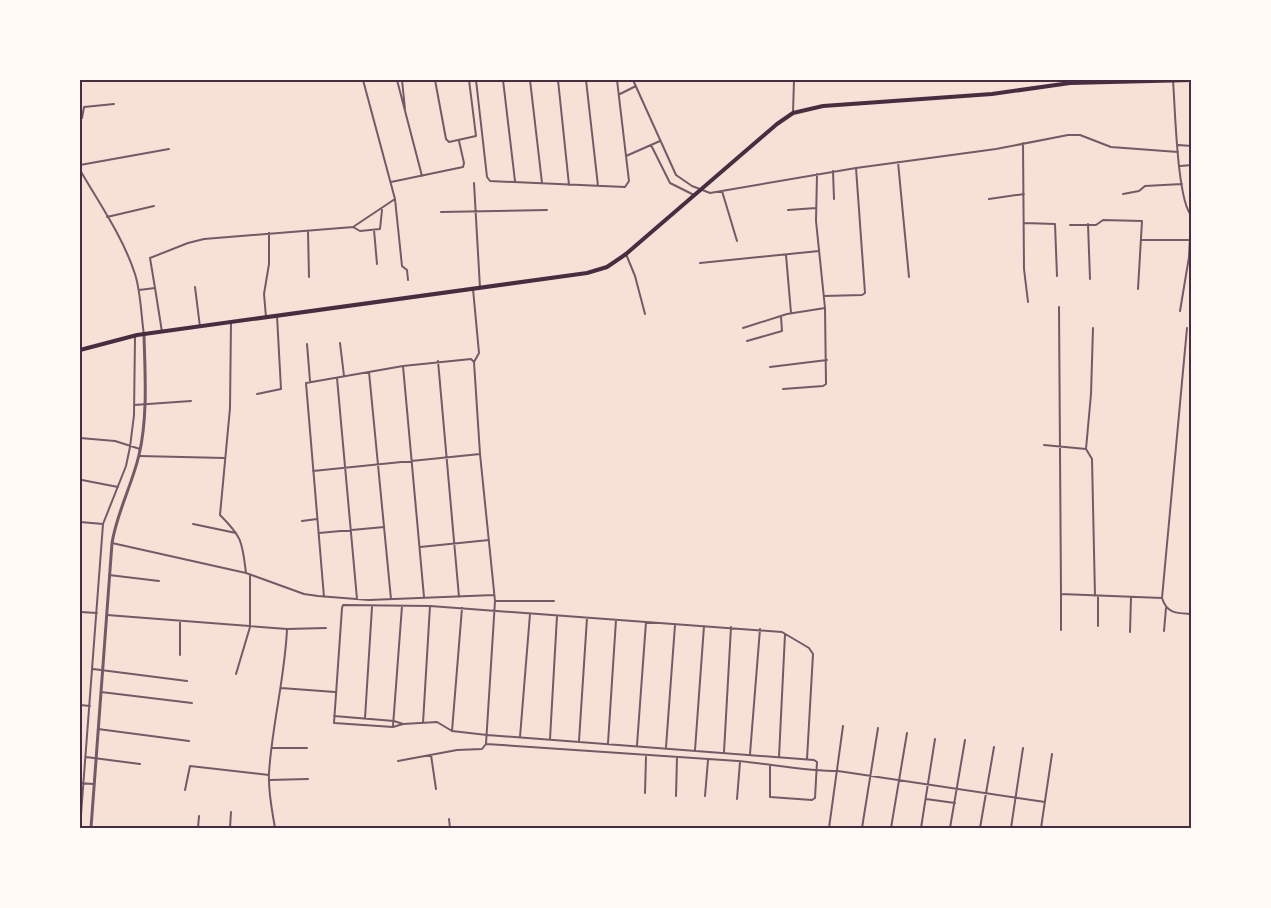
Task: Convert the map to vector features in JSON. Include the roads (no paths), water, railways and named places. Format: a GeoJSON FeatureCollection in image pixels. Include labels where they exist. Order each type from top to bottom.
{"type":"FeatureCollection","features":[{"type":"Feature","properties":{"kind":"main road"},"geometry":{"type":"LineString","coordinates":[[80,350],[139,335],[586,273],[607,267],[626,254],[792,113],[823,106],[992,94],[1070,83],[1191,80]]}},
{"type":"Feature","properties":{"kind":"street"},"geometry":{"type":"LineString","coordinates":[[80,80],[85,80]]}},
{"type":"Feature","properties":{"kind":"street"},"geometry":{"type":"LineString","coordinates":[[363,80],[395,199],[402,266],[407,271],[408,280]]}},
{"type":"Feature","properties":{"kind":"street"},"geometry":{"type":"LineString","coordinates":[[397,80],[422,176]]}},
{"type":"Feature","properties":{"kind":"street"},"geometry":{"type":"LineString","coordinates":[[402,80],[406,112]]}},
{"type":"Feature","properties":{"kind":"street"},"geometry":{"type":"LineString","coordinates":[[435,80],[447,140],[459,141],[477,135],[469,80]]}},
{"type":"Feature","properties":{"kind":"street"},"geometry":{"type":"LineString","coordinates":[[476,80],[487,177],[490,181],[626,186],[629,182],[617,80]]}},
{"type":"Feature","properties":{"kind":"street"},"geometry":{"type":"LineString","coordinates":[[503,80],[515,182]]}},
{"type":"Feature","properties":{"kind":"street"},"geometry":{"type":"LineString","coordinates":[[530,80],[542,183]]}},
{"type":"Feature","properties":{"kind":"street"},"geometry":{"type":"LineString","coordinates":[[558,80],[569,185]]}},
{"type":"Feature","properties":{"kind":"street"},"geometry":{"type":"LineString","coordinates":[[586,80],[598,186]]}},
{"type":"Feature","properties":{"kind":"street"},"geometry":{"type":"LineString","coordinates":[[633,80],[676,175],[710,193],[834,171],[1074,134],[1111,147],[1178,152]]}},
{"type":"Feature","properties":{"kind":"street"},"geometry":{"type":"LineString","coordinates":[[792,113],[794,80]]}},
{"type":"Feature","properties":{"kind":"street"},"geometry":{"type":"LineString","coordinates":[[1173,80],[1182,184],[1186,209],[1191,216],[1180,311]]}},
{"type":"Feature","properties":{"kind":"street"},"geometry":{"type":"LineString","coordinates":[[619,94],[636,87]]}},
{"type":"Feature","properties":{"kind":"street"},"geometry":{"type":"LineString","coordinates":[[80,119],[84,107],[114,104]]}},
{"type":"Feature","properties":{"kind":"street"},"geometry":{"type":"LineString","coordinates":[[391,182],[463,167],[465,163],[459,141]]}},
{"type":"Feature","properties":{"kind":"street"},"geometry":{"type":"LineString","coordinates":[[626,156],[660,141]]}},
{"type":"Feature","properties":{"kind":"street"},"geometry":{"type":"LineString","coordinates":[[1023,143],[1024,269],[1028,302]]}},
{"type":"Feature","properties":{"kind":"street"},"geometry":{"type":"LineString","coordinates":[[651,145],[670,183],[694,195]]}},
{"type":"Feature","properties":{"kind":"street"},"geometry":{"type":"LineString","coordinates":[[1178,145],[1191,146]]}},
{"type":"Feature","properties":{"kind":"street"},"geometry":{"type":"LineString","coordinates":[[80,165],[169,149]]}},
{"type":"Feature","properties":{"kind":"street"},"geometry":{"type":"LineString","coordinates":[[656,156],[665,153]]}},
{"type":"Feature","properties":{"kind":"street"},"geometry":{"type":"LineString","coordinates":[[898,162],[909,277]]}},
{"type":"Feature","properties":{"kind":"street"},"geometry":{"type":"LineString","coordinates":[[1180,166],[1191,165]]}},
{"type":"Feature","properties":{"kind":"street"},"geometry":{"type":"LineString","coordinates":[[824,296],[862,295],[865,292],[856,168]]}},
{"type":"Feature","properties":{"kind":"street"},"geometry":{"type":"LineString","coordinates":[[80,170],[130,262],[139,290],[142,404],[139,456],[117,518],[112,543],[92,784],[91,828]]}},
{"type":"Feature","properties":{"kind":"street"},"geometry":{"type":"LineString","coordinates":[[834,171],[834,199]]}},
{"type":"Feature","properties":{"kind":"street"},"geometry":{"type":"LineString","coordinates":[[783,390],[825,385],[827,360],[816,208],[817,174]]}},
{"type":"Feature","properties":{"kind":"street"},"geometry":{"type":"LineString","coordinates":[[670,183],[676,175]]}},
{"type":"Feature","properties":{"kind":"street"},"geometry":{"type":"LineString","coordinates":[[474,183],[480,288]]}},
{"type":"Feature","properties":{"kind":"street"},"geometry":{"type":"LineString","coordinates":[[1123,194],[1139,191],[1145,186],[1182,184]]}},
{"type":"Feature","properties":{"kind":"street"},"geometry":{"type":"LineString","coordinates":[[722,191],[737,241]]}},
{"type":"Feature","properties":{"kind":"street"},"geometry":{"type":"LineString","coordinates":[[989,199],[1024,194]]}},
{"type":"Feature","properties":{"kind":"street"},"geometry":{"type":"LineString","coordinates":[[162,332],[149,262],[152,257],[193,241],[353,227],[395,199]]}},
{"type":"Feature","properties":{"kind":"street"},"geometry":{"type":"LineString","coordinates":[[107,217],[154,206]]}},
{"type":"Feature","properties":{"kind":"street"},"geometry":{"type":"LineString","coordinates":[[353,227],[360,231],[381,228],[382,208]]}},
{"type":"Feature","properties":{"kind":"street"},"geometry":{"type":"LineString","coordinates":[[788,210],[816,208]]}},
{"type":"Feature","properties":{"kind":"street"},"geometry":{"type":"LineString","coordinates":[[441,212],[548,210]]}},
{"type":"Feature","properties":{"kind":"street"},"geometry":{"type":"LineString","coordinates":[[1070,225],[1098,224],[1103,220],[1141,220],[1142,240],[1138,289]]}},
{"type":"Feature","properties":{"kind":"street"},"geometry":{"type":"LineString","coordinates":[[1024,224],[1055,224],[1058,276]]}},
{"type":"Feature","properties":{"kind":"street"},"geometry":{"type":"LineString","coordinates":[[1088,224],[1090,279]]}},
{"type":"Feature","properties":{"kind":"street"},"geometry":{"type":"LineString","coordinates":[[374,230],[377,264]]}},
{"type":"Feature","properties":{"kind":"street"},"geometry":{"type":"LineString","coordinates":[[308,231],[309,277]]}},
{"type":"Feature","properties":{"kind":"street"},"geometry":{"type":"LineString","coordinates":[[266,318],[264,294],[269,264],[269,233]]}},
{"type":"Feature","properties":{"kind":"street"},"geometry":{"type":"LineString","coordinates":[[1142,240],[1190,240]]}},
{"type":"Feature","properties":{"kind":"street"},"geometry":{"type":"LineString","coordinates":[[700,262],[819,251]]}},
{"type":"Feature","properties":{"kind":"street"},"geometry":{"type":"LineString","coordinates":[[626,254],[635,276],[645,315]]}},
{"type":"Feature","properties":{"kind":"street"},"geometry":{"type":"LineString","coordinates":[[786,255],[791,313]]}},
{"type":"Feature","properties":{"kind":"street"},"geometry":{"type":"LineString","coordinates":[[195,287],[200,327]]}},
{"type":"Feature","properties":{"kind":"street"},"geometry":{"type":"LineString","coordinates":[[139,290],[155,288]]}},
{"type":"Feature","properties":{"kind":"street"},"geometry":{"type":"LineString","coordinates":[[398,761],[457,750],[482,750],[486,744],[495,602],[480,454],[474,362],[479,352],[473,289]]}},
{"type":"Feature","properties":{"kind":"street"},"geometry":{"type":"LineString","coordinates":[[1059,307],[1061,630]]}},
{"type":"Feature","properties":{"kind":"street"},"geometry":{"type":"LineString","coordinates":[[743,328],[791,313],[825,308]]}},
{"type":"Feature","properties":{"kind":"street"},"geometry":{"type":"LineString","coordinates":[[257,394],[281,389],[277,316]]}},
{"type":"Feature","properties":{"kind":"street"},"geometry":{"type":"LineString","coordinates":[[747,341],[782,332],[781,316]]}},
{"type":"Feature","properties":{"kind":"street"},"geometry":{"type":"LineString","coordinates":[[231,322],[230,408],[220,515],[232,525],[242,544],[246,573]]}},
{"type":"Feature","properties":{"kind":"street"},"geometry":{"type":"LineString","coordinates":[[1093,328],[1091,394],[1086,449],[1092,459],[1098,626]]}},
{"type":"Feature","properties":{"kind":"street"},"geometry":{"type":"LineString","coordinates":[[1164,631],[1166,608],[1162,598],[1187,328]]}},
{"type":"Feature","properties":{"kind":"street"},"geometry":{"type":"LineString","coordinates":[[80,828],[104,524],[131,447],[139,335]]}},
{"type":"Feature","properties":{"kind":"street"},"geometry":{"type":"LineString","coordinates":[[340,343],[344,376]]}},
{"type":"Feature","properties":{"kind":"street"},"geometry":{"type":"LineString","coordinates":[[307,344],[310,381]]}},
{"type":"Feature","properties":{"kind":"street"},"geometry":{"type":"LineString","coordinates":[[324,597],[306,384],[310,381],[438,361],[471,358],[474,362]]}},
{"type":"Feature","properties":{"kind":"street"},"geometry":{"type":"LineString","coordinates":[[770,367],[827,360]]}},
{"type":"Feature","properties":{"kind":"street"},"geometry":{"type":"LineString","coordinates":[[438,361],[459,597]]}},
{"type":"Feature","properties":{"kind":"street"},"geometry":{"type":"LineString","coordinates":[[403,366],[424,597]]}},
{"type":"Feature","properties":{"kind":"street"},"geometry":{"type":"LineString","coordinates":[[369,372],[391,599]]}},
{"type":"Feature","properties":{"kind":"street"},"geometry":{"type":"LineString","coordinates":[[337,377],[357,599]]}},
{"type":"Feature","properties":{"kind":"street"},"geometry":{"type":"LineString","coordinates":[[135,405],[191,400]]}},
{"type":"Feature","properties":{"kind":"street"},"geometry":{"type":"LineString","coordinates":[[80,438],[107,440],[139,449]]}},
{"type":"Feature","properties":{"kind":"street"},"geometry":{"type":"LineString","coordinates":[[1044,445],[1086,449]]}},
{"type":"Feature","properties":{"kind":"street"},"geometry":{"type":"LineString","coordinates":[[313,471],[480,454]]}},
{"type":"Feature","properties":{"kind":"street"},"geometry":{"type":"LineString","coordinates":[[139,456],[225,458]]}},
{"type":"Feature","properties":{"kind":"street"},"geometry":{"type":"LineString","coordinates":[[82,480],[118,487]]}},
{"type":"Feature","properties":{"kind":"street"},"geometry":{"type":"LineString","coordinates":[[302,521],[318,519]]}},
{"type":"Feature","properties":{"kind":"street"},"geometry":{"type":"LineString","coordinates":[[80,522],[104,524]]}},
{"type":"Feature","properties":{"kind":"street"},"geometry":{"type":"LineString","coordinates":[[194,524],[236,533]]}},
{"type":"Feature","properties":{"kind":"street"},"geometry":{"type":"LineString","coordinates":[[319,533],[384,527]]}},
{"type":"Feature","properties":{"kind":"street"},"geometry":{"type":"LineString","coordinates":[[420,548],[489,540]]}},
{"type":"Feature","properties":{"kind":"street"},"geometry":{"type":"LineString","coordinates":[[112,543],[246,573],[304,594],[324,597],[391,599],[494,595]]}},
{"type":"Feature","properties":{"kind":"street"},"geometry":{"type":"LineString","coordinates":[[109,575],[159,581]]}},
{"type":"Feature","properties":{"kind":"street"},"geometry":{"type":"LineString","coordinates":[[236,674],[250,627],[250,575]]}},
{"type":"Feature","properties":{"kind":"street"},"geometry":{"type":"LineString","coordinates":[[1061,594],[1162,598]]}},
{"type":"Feature","properties":{"kind":"street"},"geometry":{"type":"LineString","coordinates":[[1130,632],[1131,597]]}},
{"type":"Feature","properties":{"kind":"street"},"geometry":{"type":"LineString","coordinates":[[495,602],[554,601]]}},
{"type":"Feature","properties":{"kind":"street"},"geometry":{"type":"LineString","coordinates":[[770,765],[770,797],[814,799],[816,761],[807,759],[487,735],[452,730],[437,722],[403,724],[393,727],[336,724],[334,716],[342,606],[430,606],[760,629],[785,633],[809,648],[813,654],[807,759]]}},
{"type":"Feature","properties":{"kind":"street"},"geometry":{"type":"LineString","coordinates":[[393,727],[402,606]]}},
{"type":"Feature","properties":{"kind":"street"},"geometry":{"type":"LineString","coordinates":[[423,723],[430,606]]}},
{"type":"Feature","properties":{"kind":"street"},"geometry":{"type":"LineString","coordinates":[[365,718],[372,607]]}},
{"type":"Feature","properties":{"kind":"street"},"geometry":{"type":"LineString","coordinates":[[452,730],[462,608]]}},
{"type":"Feature","properties":{"kind":"street"},"geometry":{"type":"LineString","coordinates":[[1166,608],[1171,612],[1191,614]]}},
{"type":"Feature","properties":{"kind":"street"},"geometry":{"type":"LineString","coordinates":[[80,612],[97,613]]}},
{"type":"Feature","properties":{"kind":"street"},"geometry":{"type":"LineString","coordinates":[[520,737],[530,614]]}},
{"type":"Feature","properties":{"kind":"street"},"geometry":{"type":"LineString","coordinates":[[107,615],[250,627],[326,628]]}},
{"type":"Feature","properties":{"kind":"street"},"geometry":{"type":"LineString","coordinates":[[550,739],[557,615]]}},
{"type":"Feature","properties":{"kind":"street"},"geometry":{"type":"LineString","coordinates":[[579,741],[587,617]]}},
{"type":"Feature","properties":{"kind":"street"},"geometry":{"type":"LineString","coordinates":[[608,743],[616,619]]}},
{"type":"Feature","properties":{"kind":"street"},"geometry":{"type":"LineString","coordinates":[[180,621],[180,655]]}},
{"type":"Feature","properties":{"kind":"street"},"geometry":{"type":"LineString","coordinates":[[637,745],[646,622]]}},
{"type":"Feature","properties":{"kind":"street"},"geometry":{"type":"LineString","coordinates":[[666,747],[675,623]]}},
{"type":"Feature","properties":{"kind":"street"},"geometry":{"type":"LineString","coordinates":[[695,750],[704,626]]}},
{"type":"Feature","properties":{"kind":"street"},"geometry":{"type":"LineString","coordinates":[[724,752],[731,627]]}},
{"type":"Feature","properties":{"kind":"street"},"geometry":{"type":"LineString","coordinates":[[275,828],[269,775],[287,629]]}},
{"type":"Feature","properties":{"kind":"street"},"geometry":{"type":"LineString","coordinates":[[750,754],[760,629]]}},
{"type":"Feature","properties":{"kind":"street"},"geometry":{"type":"LineString","coordinates":[[779,757],[785,633]]}},
{"type":"Feature","properties":{"kind":"street"},"geometry":{"type":"LineString","coordinates":[[94,669],[187,681]]}},
{"type":"Feature","properties":{"kind":"street"},"geometry":{"type":"LineString","coordinates":[[281,688],[336,692]]}},
{"type":"Feature","properties":{"kind":"street"},"geometry":{"type":"LineString","coordinates":[[101,692],[192,703]]}},
{"type":"Feature","properties":{"kind":"street"},"geometry":{"type":"LineString","coordinates":[[80,705],[90,706]]}},
{"type":"Feature","properties":{"kind":"street"},"geometry":{"type":"LineString","coordinates":[[334,716],[394,721],[403,724]]}},
{"type":"Feature","properties":{"kind":"street"},"geometry":{"type":"LineString","coordinates":[[830,828],[843,726]]}},
{"type":"Feature","properties":{"kind":"street"},"geometry":{"type":"LineString","coordinates":[[98,729],[189,741]]}},
{"type":"Feature","properties":{"kind":"street"},"geometry":{"type":"LineString","coordinates":[[862,828],[878,729]]}},
{"type":"Feature","properties":{"kind":"street"},"geometry":{"type":"LineString","coordinates":[[891,828],[907,734]]}},
{"type":"Feature","properties":{"kind":"street"},"geometry":{"type":"LineString","coordinates":[[921,828],[935,739]]}},
{"type":"Feature","properties":{"kind":"street"},"geometry":{"type":"LineString","coordinates":[[950,828],[965,740]]}},
{"type":"Feature","properties":{"kind":"street"},"geometry":{"type":"LineString","coordinates":[[486,744],[708,759],[817,771],[838,771],[1045,802]]}},
{"type":"Feature","properties":{"kind":"street"},"geometry":{"type":"LineString","coordinates":[[272,747],[308,748]]}},
{"type":"Feature","properties":{"kind":"street"},"geometry":{"type":"LineString","coordinates":[[980,828],[994,747]]}},
{"type":"Feature","properties":{"kind":"street"},"geometry":{"type":"LineString","coordinates":[[1011,828],[1023,748]]}},
{"type":"Feature","properties":{"kind":"street"},"geometry":{"type":"LineString","coordinates":[[1041,828],[1052,754]]}},
{"type":"Feature","properties":{"kind":"street"},"geometry":{"type":"LineString","coordinates":[[431,755],[436,789]]}},
{"type":"Feature","properties":{"kind":"street"},"geometry":{"type":"LineString","coordinates":[[645,793],[646,755]]}},
{"type":"Feature","properties":{"kind":"street"},"geometry":{"type":"LineString","coordinates":[[86,757],[140,764]]}},
{"type":"Feature","properties":{"kind":"street"},"geometry":{"type":"LineString","coordinates":[[676,796],[677,757]]}},
{"type":"Feature","properties":{"kind":"street"},"geometry":{"type":"LineString","coordinates":[[705,796],[708,759]]}},
{"type":"Feature","properties":{"kind":"street"},"geometry":{"type":"LineString","coordinates":[[736,799],[740,762]]}},
{"type":"Feature","properties":{"kind":"street"},"geometry":{"type":"LineString","coordinates":[[185,790],[190,766],[269,775]]}},
{"type":"Feature","properties":{"kind":"street"},"geometry":{"type":"LineString","coordinates":[[269,780],[308,779]]}},
{"type":"Feature","properties":{"kind":"street"},"geometry":{"type":"LineString","coordinates":[[82,783],[92,784]]}},
{"type":"Feature","properties":{"kind":"street"},"geometry":{"type":"LineString","coordinates":[[926,800],[955,803]]}},
{"type":"Feature","properties":{"kind":"street"},"geometry":{"type":"LineString","coordinates":[[230,828],[231,812]]}},
{"type":"Feature","properties":{"kind":"street"},"geometry":{"type":"LineString","coordinates":[[198,828],[199,816]]}},
{"type":"Feature","properties":{"kind":"street"},"geometry":{"type":"LineString","coordinates":[[449,819],[450,828]]}}]}
